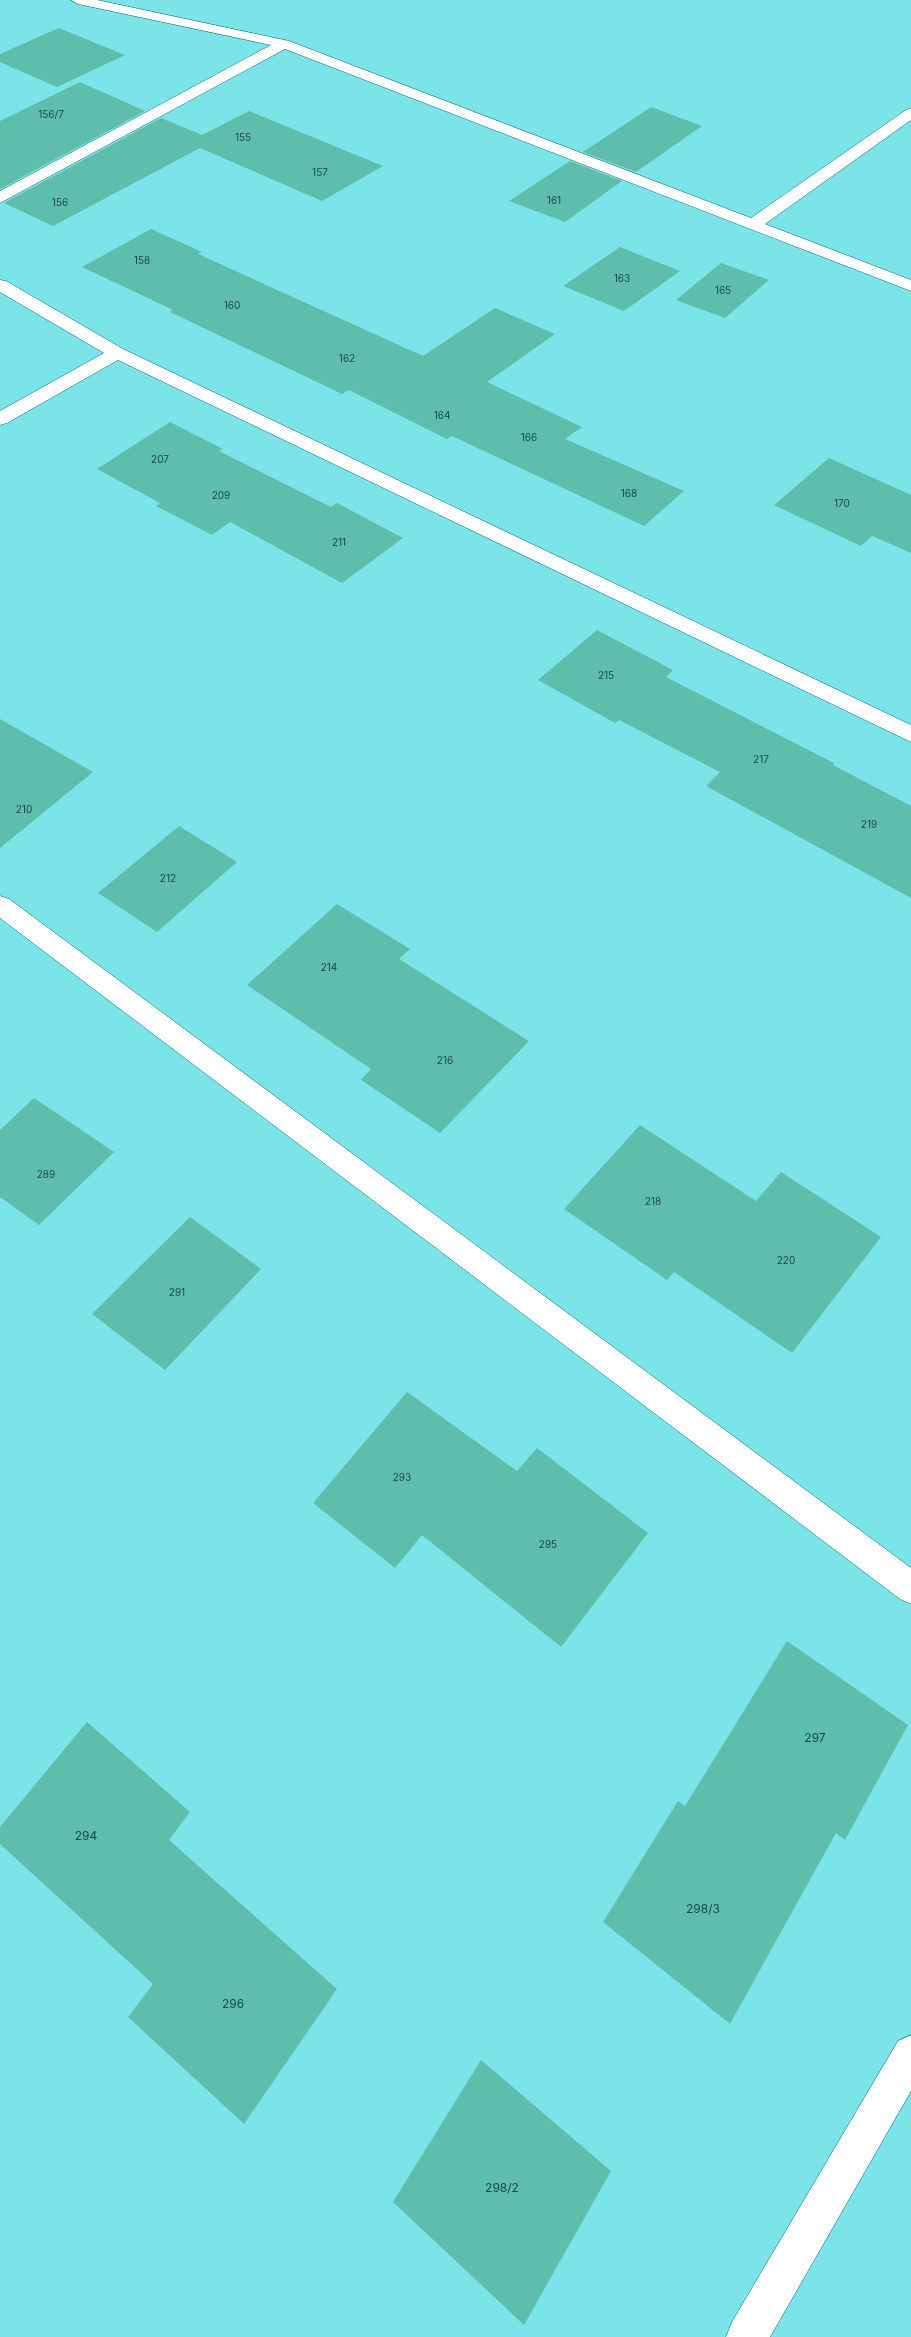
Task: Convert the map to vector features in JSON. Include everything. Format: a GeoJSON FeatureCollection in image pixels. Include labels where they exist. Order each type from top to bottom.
{"type":"FeatureCollection","features":[{"type":"Feature","properties":{"kind":"street"},"geometry":{"type":"LineString","coordinates":[[78,0],[284,44],[911,286]]}},
{"type":"Feature","properties":{"kind":"street"},"geometry":{"type":"LineString","coordinates":[[0,198],[284,44]]}},
{"type":"Feature","properties":{"kind":"street"},"geometry":{"type":"LineString","coordinates":[[752,224],[911,113]]}},
{"type":"Feature","properties":{"kind":"street"},"geometry":{"type":"LineString","coordinates":[[0,285],[117,353],[911,734]]}},
{"type":"Feature","properties":{"kind":"street"},"geometry":{"type":"LineString","coordinates":[[0,419],[117,353]]}},
{"type":"Feature","properties":{"kind":"street"},"geometry":{"type":"LineString","coordinates":[[0,905],[911,1588]]}},
{"type":"Feature","properties":{"kind":"street"},"geometry":{"type":"LineString","coordinates":[[747,2337],[911,2054]]}},
{"type":"Feature","properties":{"kind":"building"},"geometry":{"type":"Polygon","coordinates":[[[59,28],[125,55],[57,87],[0,62],[0,54],[59,28]]]}},
{"type":"Feature","properties":{"kind":"building"},"geometry":{"type":"Polygon","coordinates":[[[80,82],[145,111],[0,189],[0,121],[80,82]]]}},
{"type":"Feature","properties":{"kind":"building"},"geometry":{"type":"Polygon","coordinates":[[[651,107],[702,126],[636,172],[583,152],[651,107]]]}},
{"type":"Feature","properties":{"kind":"building"},"geometry":{"type":"Polygon","coordinates":[[[249,111],[383,166],[322,201],[200,148],[53,226],[4,203],[161,118],[202,135],[249,111]]]}},
{"type":"Feature","properties":{"kind":"building"},"geometry":{"type":"Polygon","coordinates":[[[570,161],[622,181],[565,222],[509,201],[570,161]]]}},
{"type":"Feature","properties":{"kind":"building"},"geometry":{"type":"Polygon","coordinates":[[[151,229],[202,252],[198,254],[423,356],[495,308],[555,334],[487,382],[582,427],[565,439],[684,491],[644,526],[452,436],[447,439],[349,390],[342,394],[170,312],[173,310],[82,267],[151,229]]]}},
{"type":"Feature","properties":{"kind":"building"},"geometry":{"type":"Polygon","coordinates":[[[620,247],[680,271],[624,311],[563,286],[620,247]]]}},
{"type":"Feature","properties":{"kind":"building"},"geometry":{"type":"Polygon","coordinates":[[[721,263],[769,280],[725,318],[676,300],[721,263]]]}},
{"type":"Feature","properties":{"kind":"building"},"geometry":{"type":"Polygon","coordinates":[[[170,422],[223,449],[219,451],[331,507],[337,503],[403,538],[342,583],[230,522],[212,535],[156,506],[160,503],[97,469],[170,422]]]}},
{"type":"Feature","properties":{"kind":"building"},"geometry":{"type":"Polygon","coordinates":[[[829,458],[911,495],[911,553],[872,536],[861,546],[774,505],[829,458]]]}},
{"type":"Feature","properties":{"kind":"building"},"geometry":{"type":"Polygon","coordinates":[[[597,630],[673,670],[666,677],[834,763],[833,765],[911,806],[911,898],[706,786],[720,772],[619,720],[615,723],[538,680],[597,630]]]}},
{"type":"Feature","properties":{"kind":"building"},"geometry":{"type":"Polygon","coordinates":[[[0,719],[93,772],[0,848],[0,719]]]}},
{"type":"Feature","properties":{"kind":"building"},"geometry":{"type":"Polygon","coordinates":[[[179,826],[237,862],[157,932],[98,893],[179,826]]]}},
{"type":"Feature","properties":{"kind":"building"},"geometry":{"type":"Polygon","coordinates":[[[337,904],[410,949],[399,959],[529,1041],[440,1133],[361,1080],[371,1069],[247,985],[337,904]]]}},
{"type":"Feature","properties":{"kind":"building"},"geometry":{"type":"Polygon","coordinates":[[[34,1098],[114,1152],[39,1225],[0,1197],[0,1130],[34,1098]]]}},
{"type":"Feature","properties":{"kind":"building"},"geometry":{"type":"Polygon","coordinates":[[[640,1125],[756,1201],[781,1172],[881,1237],[792,1353],[674,1272],[667,1280],[564,1209],[640,1125]]]}},
{"type":"Feature","properties":{"kind":"building"},"geometry":{"type":"Polygon","coordinates":[[[190,1217],[261,1269],[165,1370],[92,1314],[190,1217]]]}},
{"type":"Feature","properties":{"kind":"building"},"geometry":{"type":"Polygon","coordinates":[[[407,1392],[517,1471],[537,1448],[648,1533],[561,1647],[422,1535],[395,1568],[313,1503],[407,1392]]]}},
{"type":"Feature","properties":{"kind":"building"},"geometry":{"type":"Polygon","coordinates":[[[787,1641],[908,1725],[845,1840],[836,1833],[730,2024],[603,1922],[678,1801],[685,1806],[787,1641]]]}},
{"type":"Feature","properties":{"kind":"building"},"geometry":{"type":"Polygon","coordinates":[[[87,1722],[190,1812],[169,1840],[337,1989],[244,2124],[128,2017],[153,1984],[0,1844],[0,1827],[87,1722]]]}},
{"type":"Feature","properties":{"kind":"building"},"geometry":{"type":"Polygon","coordinates":[[[481,2060],[611,2171],[524,2325],[393,2202],[481,2060]]]}}]}
